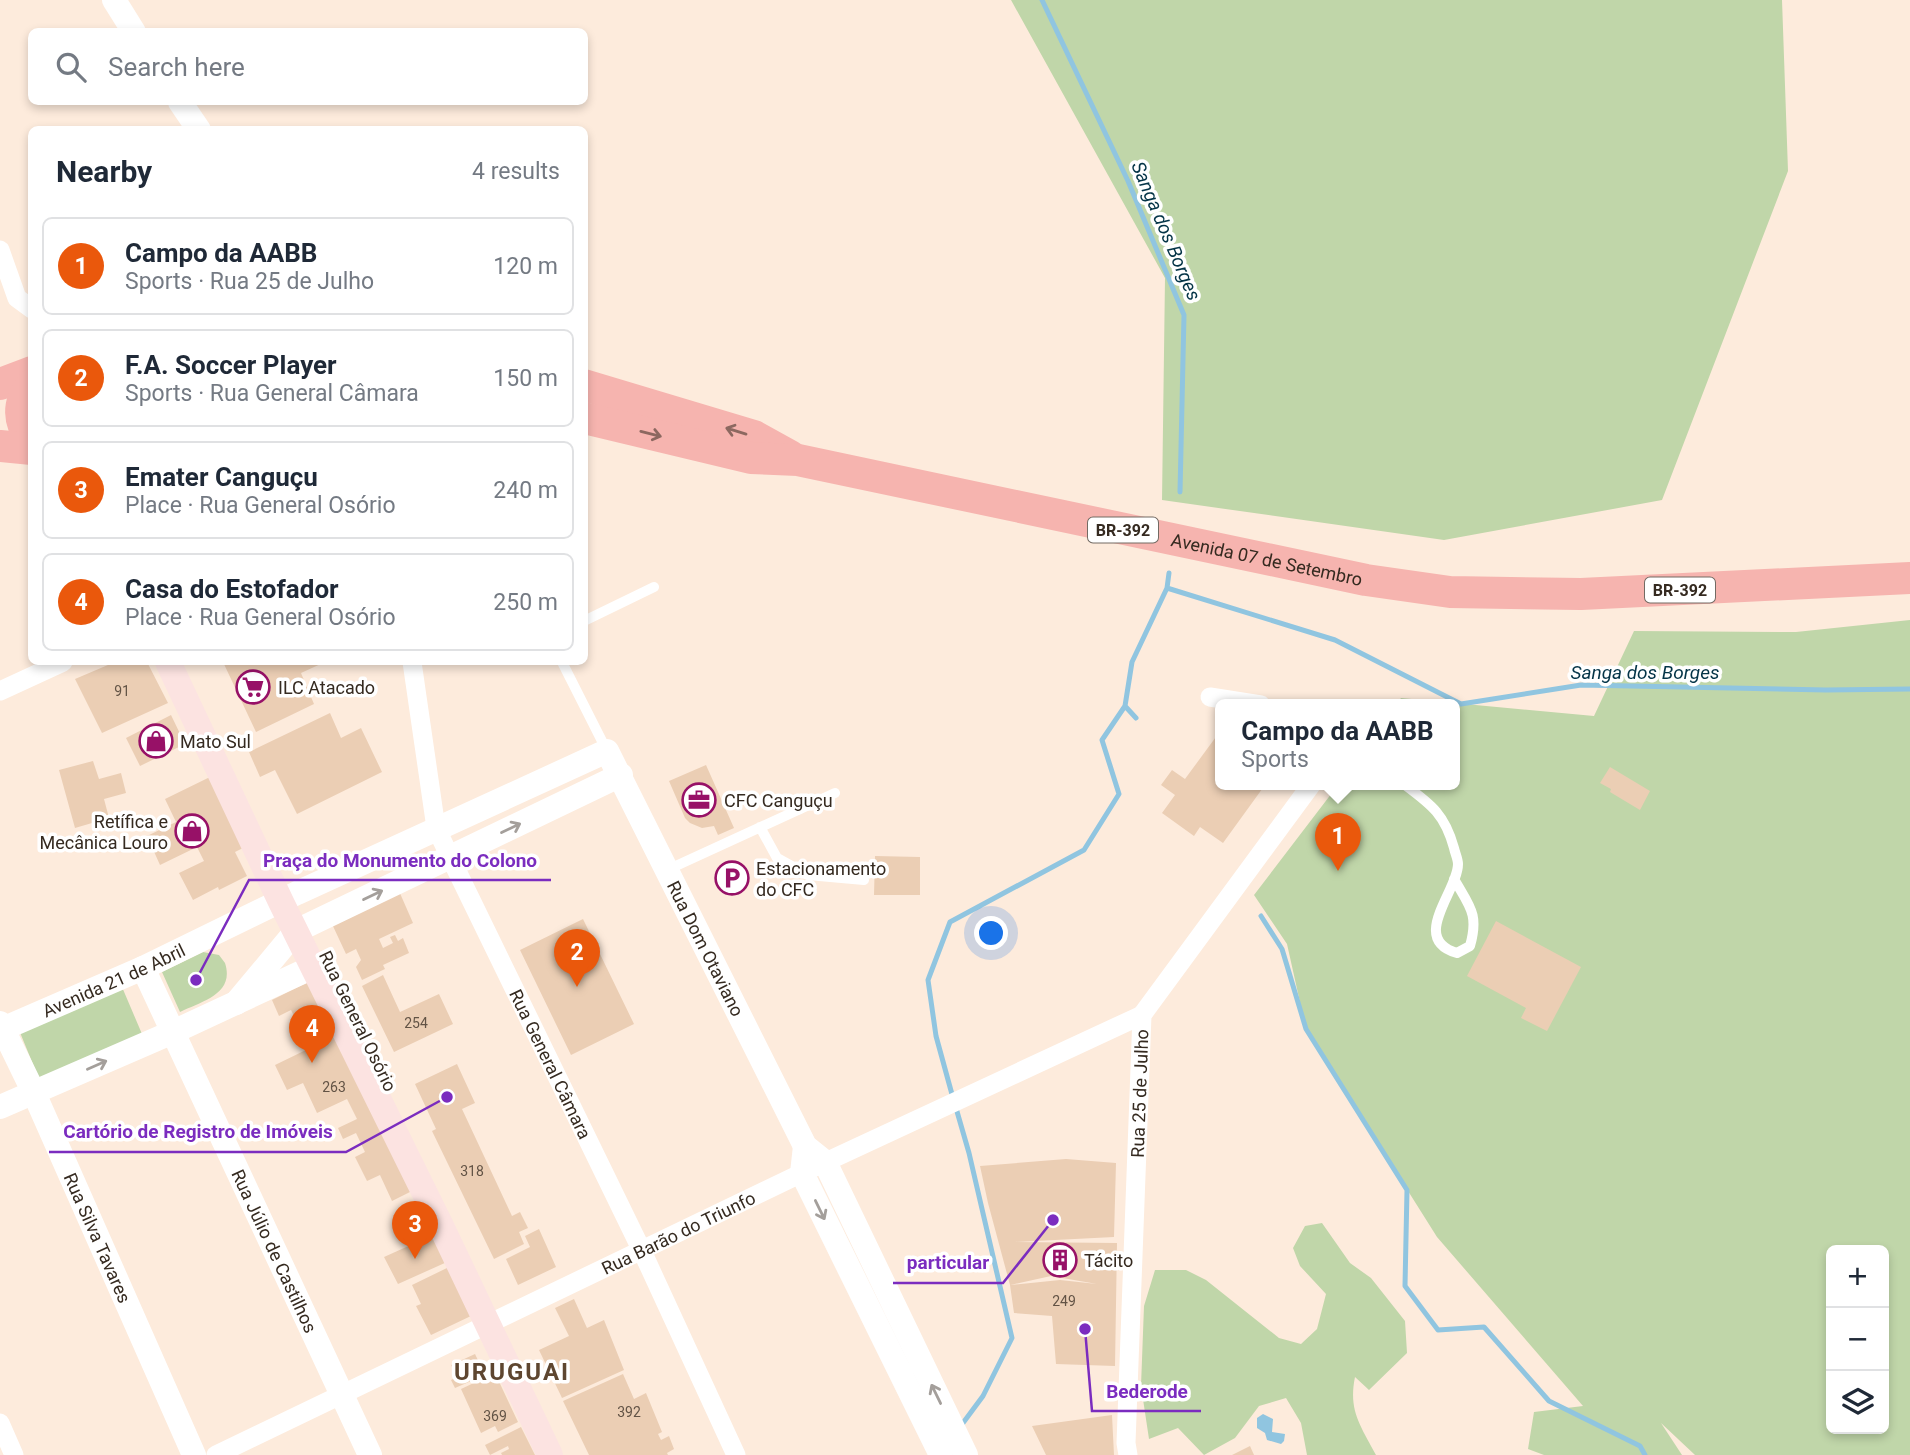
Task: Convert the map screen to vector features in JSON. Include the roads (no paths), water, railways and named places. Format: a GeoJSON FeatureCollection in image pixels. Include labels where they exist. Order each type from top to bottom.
{"type":"FeatureCollection","features":[{"type":"Feature","properties":{"kind":"highway"},"geometry":{"type":"LineString","coordinates":[[0,384],[28,374]]}},
{"type":"Feature","properties":{"kind":"highway","name":"Avenida 07 de Setembro"},"geometry":{"type":"LineString","coordinates":[[588,386],[754,436],[798,460]]}},
{"type":"Feature","properties":{"kind":"highway"},"geometry":{"type":"LineString","coordinates":[[28,390],[20,407],[23,428],[28,435]]}},
{"type":"Feature","properties":{"kind":"highway","name":"Avenida 07 de Setembro"},"geometry":{"type":"LineString","coordinates":[[588,419],[751,458],[798,460],[1352,578],[1450,592],[1581,594],[1910,578]]}},
{"type":"Feature","properties":{"kind":"highway"},"geometry":{"type":"LineString","coordinates":[[0,446],[28,449]]}},
{"type":"Feature","properties":{"kind":"main road","name":"Rua General Osório"},"geometry":{"type":"LineString","coordinates":[[171,665],[289,897],[494,1321],[551,1455]]}},
{"type":"Feature","properties":{"kind":"main road","name":"Rua General Osório"},"geometry":{"type":"LineString","coordinates":[[188,665],[289,897]]}},
{"type":"Feature","properties":{"kind":"main road","name":"Rua General Osório"},"geometry":{"type":"LineString","coordinates":[[304,928],[313,967],[494,1321],[566,1455]]}},
{"type":"Feature","properties":{"kind":"street"},"geometry":{"type":"LineString","coordinates":[[114,0],[132,28]]}},
{"type":"Feature","properties":{"kind":"street"},"geometry":{"type":"LineString","coordinates":[[182,105],[196,126]]}},
{"type":"Feature","properties":{"kind":"street"},"geometry":{"type":"LineString","coordinates":[[0,250],[17,299],[28,306]]}},
{"type":"Feature","properties":{"kind":"street"},"geometry":{"type":"LineString","coordinates":[[0,691],[56,665]]}},
{"type":"Feature","properties":{"kind":"street","name":"Rua General Câmara"},"geometry":{"type":"LineString","coordinates":[[412,665],[436,828],[642,1251],[736,1455]]}},
{"type":"Feature","properties":{"kind":"street"},"geometry":{"type":"LineString","coordinates":[[1210,697],[1223,699]]}},
{"type":"Feature","properties":{"kind":"street","name":"Avenida 21 de Abril"},"geometry":{"type":"LineString","coordinates":[[1,1027],[143,968],[436,828],[607,751]]}},
{"type":"Feature","properties":{"kind":"street","name":"Rua Dom Otaviano"},"geometry":{"type":"LineString","coordinates":[[607,751],[805,1146],[825,1162],[941,1455]]}},
{"type":"Feature","properties":{"kind":"street"},"geometry":{"type":"LineString","coordinates":[[236,1003],[304,928],[621,775]]}},
{"type":"Feature","properties":{"kind":"street","name":"Rua 25 de Julho"},"geometry":{"type":"LineString","coordinates":[[1128,1455],[1126,1443],[1142,1015],[1307,790]]}},
{"type":"Feature","properties":{"kind":"street"},"geometry":{"type":"LineString","coordinates":[[0,1107],[173,1032],[313,967]]}},
{"type":"Feature","properties":{"kind":"street","name":"Rua Júlio de Castilhos"},"geometry":{"type":"LineString","coordinates":[[143,968],[370,1455]]}},
{"type":"Feature","properties":{"kind":"street","name":"Rua Barão do Triunfo"},"geometry":{"type":"LineString","coordinates":[[216,1455],[825,1162],[1142,1015]]}},
{"type":"Feature","properties":{"kind":"street","name":"Rua Silva Tavares"},"geometry":{"type":"LineString","coordinates":[[1,1027],[34,1093],[194,1455]]}},
{"type":"Feature","properties":{"kind":"street"},"geometry":{"type":"LineString","coordinates":[[802,1173],[805,1146]]}},
{"type":"Feature","properties":{"kind":"street","name":"Rua Dom Otaviano"},"geometry":{"type":"LineString","coordinates":[[802,1173],[899,1344],[966,1455]]}},
{"type":"Feature","properties":{"kind":"street"},"geometry":{"type":"LineString","coordinates":[[0,1423],[15,1455]]}},
{"type":"Feature","properties":{"kind":"lane"},"geometry":{"type":"LineString","coordinates":[[588,619],[654,587]]}},
{"type":"Feature","properties":{"kind":"lane"},"geometry":{"type":"LineString","coordinates":[[564,665],[607,751]]}},
{"type":"Feature","properties":{"kind":"lane"},"geometry":{"type":"LineString","coordinates":[[1412,790],[1434,807],[1449,830],[1458,864],[1437,920],[1438,941],[1445,950],[1457,954],[1470,946],[1476,925],[1471,909],[1454,879]]}},
{"type":"Feature","properties":{"kind":"lane"},"geometry":{"type":"LineString","coordinates":[[667,870],[835,793]]}},
{"type":"Feature","properties":{"kind":"lane"},"geometry":{"type":"LineString","coordinates":[[760,827],[777,858],[808,875],[864,880]]}},
{"type":"Feature","properties":{"kind":"water"},"geometry":{"type":"Polygon","coordinates":[[[1263,1414],[1273,1419],[1272,1432],[1285,1434],[1281,1444],[1267,1440],[1265,1433],[1257,1428],[1257,1418],[1263,1414]]]}},
{"type":"Feature","properties":{"kind":"waterway","name":"Sanga dos Borges"},"geometry":{"type":"LineString","coordinates":[[1042,0],[1128,181],[1184,315],[1180,492]]}},
{"type":"Feature","properties":{"kind":"waterway","name":"Sanga dos Borges"},"geometry":{"type":"LineString","coordinates":[[1169,573],[1167,588],[1335,640],[1451,699]]}},
{"type":"Feature","properties":{"kind":"waterway"},"geometry":{"type":"LineString","coordinates":[[1136,718],[1125,706],[1132,662],[1167,588]]}},
{"type":"Feature","properties":{"kind":"waterway","name":"Sanga dos Borges"},"geometry":{"type":"LineString","coordinates":[[1460,703],[1581,685],[1910,689]]}},
{"type":"Feature","properties":{"kind":"waterway"},"geometry":{"type":"LineString","coordinates":[[953,1098],[936,1036],[928,980],[950,922],[1084,850],[1119,794],[1102,740],[1125,706]]}},
{"type":"Feature","properties":{"kind":"waterway"},"geometry":{"type":"LineString","coordinates":[[1261,916],[1282,949],[1306,1029],[1407,1190],[1405,1286],[1438,1330],[1484,1327],[1549,1401],[1640,1446],[1645,1455]]}},
{"type":"Feature","properties":{"kind":"waterway"},"geometry":{"type":"LineString","coordinates":[[956,1108],[1012,1338],[983,1396],[960,1427]]}},
{"type":"Feature","properties":{"kind":"place","name":"ILC Atacado"},"geometry":{"type":"Point","coordinates":[253,687]}},
{"type":"Feature","properties":{"kind":"place","name":"Mato Sul"},"geometry":{"type":"Point","coordinates":[156,741]}},
{"type":"Feature","properties":{"kind":"place","name":"CFC Canguçu"},"geometry":{"type":"Point","coordinates":[699,800]}},
{"type":"Feature","properties":{"kind":"place","name":"Retífica e Mecânica Louro"},"geometry":{"type":"Point","coordinates":[192,831]}},
{"type":"Feature","properties":{"kind":"place","name":"Campo da AABB"},"geometry":{"type":"Point","coordinates":[1338,871]}},
{"type":"Feature","properties":{"kind":"place","name":"Estacionamento do CFC"},"geometry":{"type":"Point","coordinates":[732,878]}},
{"type":"Feature","properties":{"kind":"place","name":"Praça do Monumento do Colono"},"geometry":{"type":"Point","coordinates":[196,980]}},
{"type":"Feature","properties":{"kind":"place","name":"F.A. Soccer Player"},"geometry":{"type":"Point","coordinates":[577,987]}},
{"type":"Feature","properties":{"kind":"place","name":"Casa do Estofador"},"geometry":{"type":"Point","coordinates":[312,1063]}},
{"type":"Feature","properties":{"kind":"place","name":"Cartório de Registro de Imóveis"},"geometry":{"type":"Point","coordinates":[447,1097]}},
{"type":"Feature","properties":{"kind":"place","name":"particular"},"geometry":{"type":"Point","coordinates":[1053,1220]}},
{"type":"Feature","properties":{"kind":"place","name":"Emater Canguçu"},"geometry":{"type":"Point","coordinates":[415,1259]}},
{"type":"Feature","properties":{"kind":"place","name":"Tácito"},"geometry":{"type":"Point","coordinates":[1060,1260]}},
{"type":"Feature","properties":{"kind":"place","name":"Bederode"},"geometry":{"type":"Point","coordinates":[1085,1329]}},
{"type":"Feature","properties":{"kind":"district","name":"URUGUAI"},"geometry":{"type":"Point","coordinates":[512,1372]}}]}
